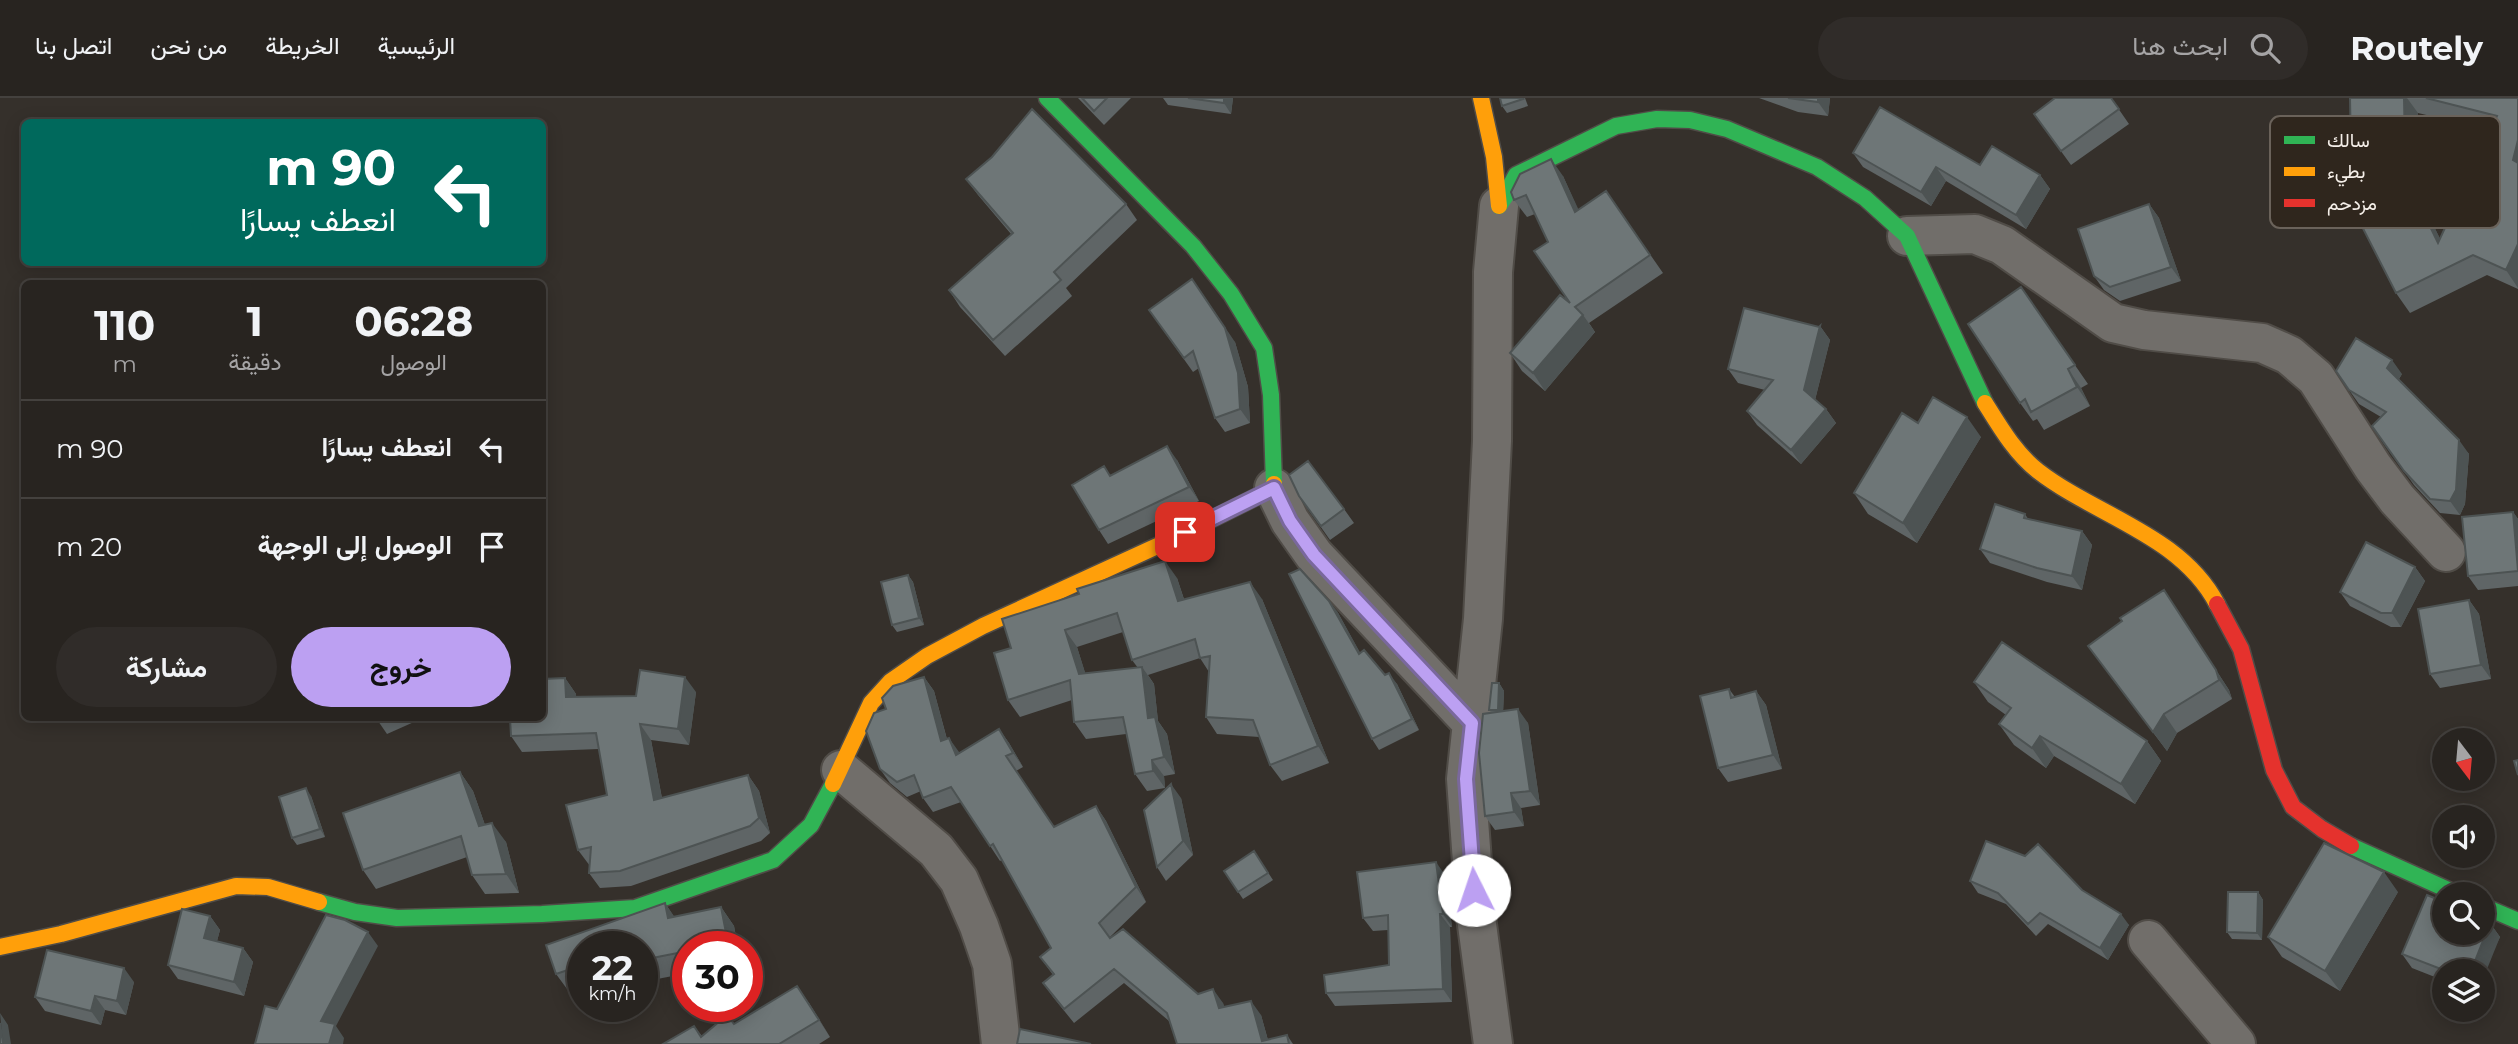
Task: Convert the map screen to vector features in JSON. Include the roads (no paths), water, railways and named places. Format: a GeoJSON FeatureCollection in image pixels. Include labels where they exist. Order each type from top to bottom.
{"type":"FeatureCollection","features":[{"type":"Feature","properties":{"kind":"street"},"geometry":{"type":"LineString","coordinates":[[1047,98],[1193,246],[1231,294],[1264,348],[1271,395],[1274,488],[1290,521],[1314,555],[1472,723]]}},
{"type":"Feature","properties":{"kind":"street"},"geometry":{"type":"LineString","coordinates":[[1481,98],[1494,158],[1499,206],[1493,272],[1492,441],[1483,620],[1466,779],[1476,917],[1493,1044]]}},
{"type":"Feature","properties":{"kind":"street"},"geometry":{"type":"LineString","coordinates":[[1499,206],[1516,175],[1616,125],[1657,119],[1690,120],[1727,129],[1817,167],[1865,198],[1907,236],[1983,400],[2009,440],[2036,470],[2168,548],[2208,586],[2241,649],[2274,770],[2293,807],[2322,829],[2360,851],[2432,883]]}},
{"type":"Feature","properties":{"kind":"street"},"geometry":{"type":"LineString","coordinates":[[1907,236],[1975,234],[2002,245],[2113,323],[2144,330],[2262,343],[2290,355],[2316,378],[2373,467],[2397,499],[2446,552]]}},
{"type":"Feature","properties":{"kind":"street"},"geometry":{"type":"LineString","coordinates":[[0,947],[236,886],[268,887],[355,912],[397,918],[635,908],[726,878],[773,860],[811,825],[841,770],[871,703],[891,681],[928,656],[983,626],[1166,542],[1274,488]]}},
{"type":"Feature","properties":{"kind":"street"},"geometry":{"type":"LineString","coordinates":[[841,770],[936,850],[959,880],[992,964],[1002,1044]]}},
{"type":"Feature","properties":{"kind":"street"},"geometry":{"type":"LineString","coordinates":[[2495,911],[2518,921]]}},
{"type":"Feature","properties":{"kind":"street"},"geometry":{"type":"LineString","coordinates":[[2148,940],[2236,1044]]}}]}
